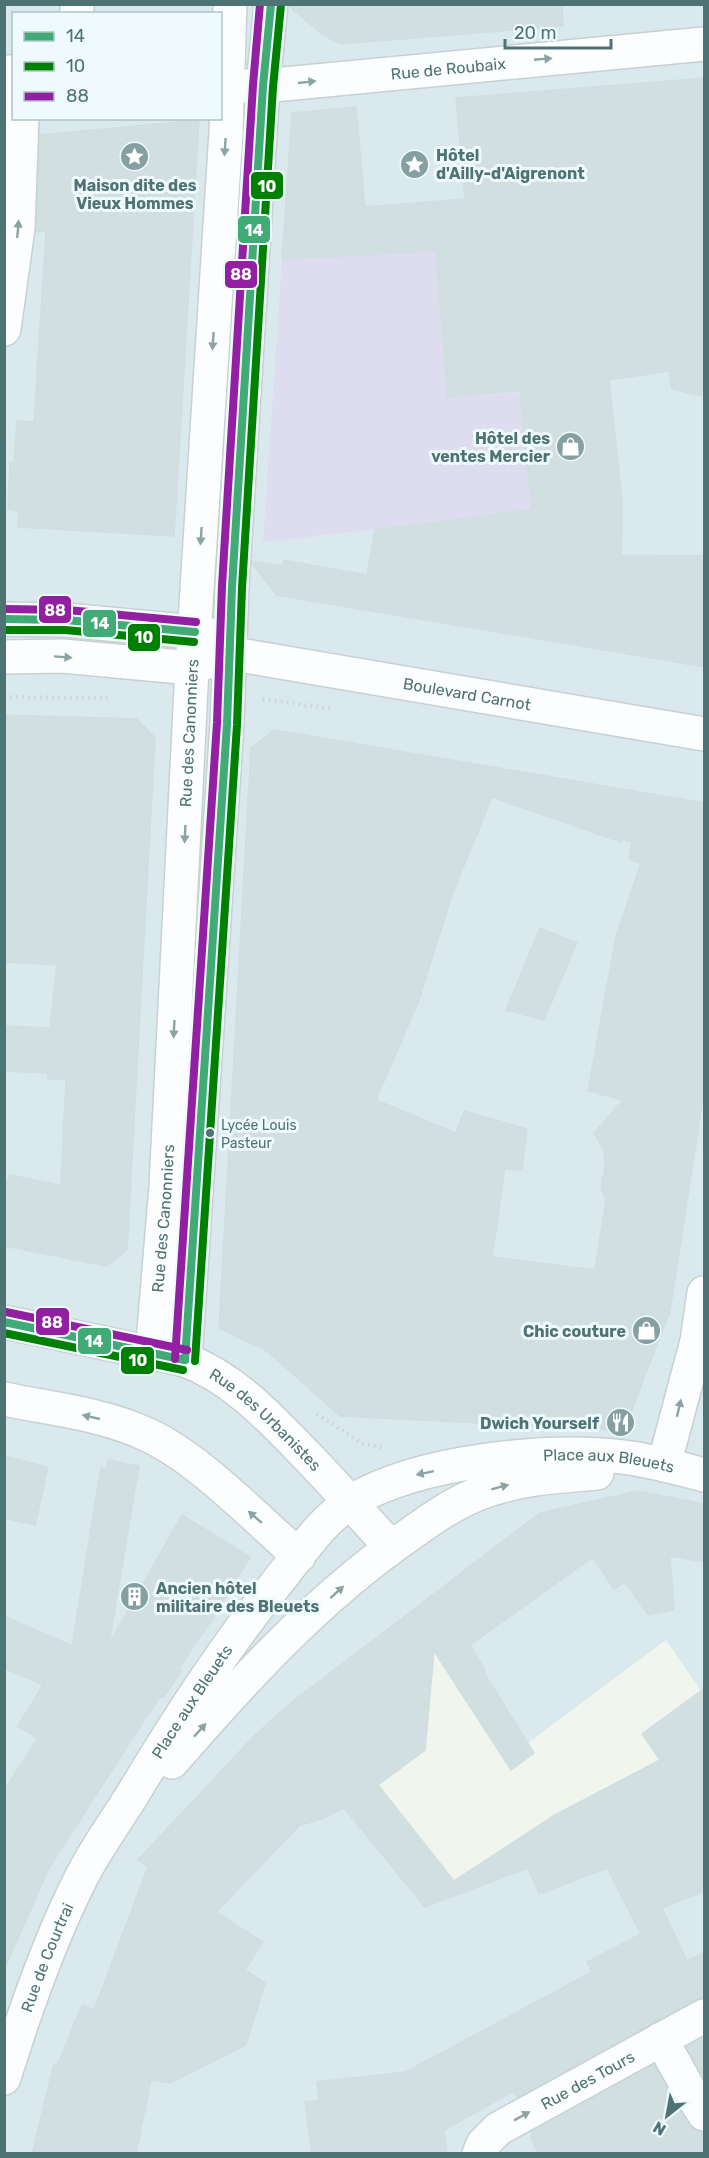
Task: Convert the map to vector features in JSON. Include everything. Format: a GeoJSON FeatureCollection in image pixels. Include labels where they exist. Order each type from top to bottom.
{"type":"FeatureCollection","features":[{"type":"Feature","properties":{"kind":"street","name":"Rue des Canonniers"},"geometry":{"type":"LineString","coordinates":[[152,1354],[165,1197],[192,668],[230,4]]}},
{"type":"Feature","properties":{"kind":"street","name":"Rue des Canonniers"},"geometry":{"type":"LineString","coordinates":[[185,1360],[207,1048],[228,694],[228,653],[271,4]]}},
{"type":"Feature","properties":{"kind":"street","name":"Rue de Roubaix"},"geometry":{"type":"LineString","coordinates":[[224,87],[264,86],[705,44]]}},
{"type":"Feature","properties":{"kind":"street"},"geometry":{"type":"LineString","coordinates":[[11,91],[12,111]]}},
{"type":"Feature","properties":{"kind":"street"},"geometry":{"type":"LineString","coordinates":[[4,329],[18,228],[12,120]]}},
{"type":"Feature","properties":{"kind":"street","name":"Boulevard Carnot"},"geometry":{"type":"LineString","coordinates":[[4,619],[66,620],[210,635],[228,653],[705,734]]}},
{"type":"Feature","properties":{"kind":"street"},"geometry":{"type":"LineString","coordinates":[[4,657],[62,656],[192,668],[228,653]]}},
{"type":"Feature","properties":{"kind":"street"},"geometry":{"type":"LineString","coordinates":[[705,1293],[697,1341],[664,1465],[705,1475]]}},
{"type":"Feature","properties":{"kind":"street","name":"Rue des Urbanistes"},"geometry":{"type":"LineString","coordinates":[[4,1322],[185,1360],[213,1373],[254,1403],[292,1440],[392,1547]]}},
{"type":"Feature","properties":{"kind":"street"},"geometry":{"type":"LineString","coordinates":[[4,1399],[113,1423],[146,1434],[171,1447],[196,1465],[299,1556]]}},
{"type":"Feature","properties":{"kind":"street","name":"Place aux Bleuets"},"geometry":{"type":"LineString","coordinates":[[82,1875],[171,1731],[243,1625],[327,1523],[350,1502],[371,1491],[413,1476],[480,1462],[524,1456],[598,1455],[664,1465]]}},
{"type":"Feature","properties":{"kind":"street","name":"Place aux Bleuets"},"geometry":{"type":"LineString","coordinates":[[106,1837],[246,1680],[293,1632],[344,1585],[392,1547],[455,1504],[496,1487],[560,1476],[612,1473],[664,1465]]}},
{"type":"Feature","properties":{"kind":"street","name":"Rue de Courtrai"},"geometry":{"type":"LineString","coordinates":[[6,2068],[35,1984],[82,1875]]}},
{"type":"Feature","properties":{"kind":"street","name":"Rue des Tours"},"geometry":{"type":"LineString","coordinates":[[479,2154],[483,2144],[498,2129],[705,2016]]}},
{"type":"Feature","properties":{"kind":"street"},"geometry":{"type":"LineString","coordinates":[[661,2039],[705,2114]]}},
{"type":"Feature","properties":{"kind":"path"},"geometry":{"type":"LineString","coordinates":[[314,1411],[363,1444],[382,1448],[394,1447]]}},
{"type":"Feature","properties":{"kind":"shaded area"},"geometry":{"type":"Polygon","coordinates":[[[5,5],[704,5],[704,2153],[5,2153],[5,5]]]}},
{"type":"Feature","properties":{"kind":"shaded area"},"geometry":{"type":"Polygon","coordinates":[[[436,251],[448,397],[520,393],[532,511],[263,542],[282,259],[436,251]]]}},
{"type":"Feature","properties":{"kind":"shaded area"},"geometry":{"type":"Polygon","coordinates":[[[414,1608],[461,1673],[513,1754],[666,1640],[704,1695],[704,1831],[539,1894],[527,1868],[425,1908],[346,1811],[366,1795],[290,1703],[414,1608]]]}},
{"type":"Feature","properties":{"kind":"building"},"geometry":{"type":"Polygon","coordinates":[[[290,4],[562,4],[563,26],[340,44],[322,34],[290,7],[290,4]]]}},
{"type":"Feature","properties":{"kind":"building"},"geometry":{"type":"Polygon","coordinates":[[[705,78],[705,396],[672,389],[669,371],[609,380],[622,501],[621,555],[705,556],[705,667],[277,595],[252,561],[283,566],[284,560],[367,575],[375,530],[532,510],[520,391],[448,397],[436,251],[282,259],[292,113],[356,107],[365,207],[465,199],[456,98],[705,78]]]}},
{"type":"Feature","properties":{"kind":"building"},"geometry":{"type":"Polygon","coordinates":[[[199,120],[174,536],[18,527],[19,511],[8,509],[10,462],[14,462],[17,421],[34,422],[46,231],[36,232],[40,135],[199,120]]]}},
{"type":"Feature","properties":{"kind":"building"},"geometry":{"type":"Polygon","coordinates":[[[4,715],[137,719],[155,738],[127,1250],[106,1266],[4,1246],[4,1195],[9,1175],[61,1185],[66,1079],[48,1079],[48,1073],[4,1071],[4,1026],[50,1028],[57,965],[4,962],[4,715]]]}},
{"type":"Feature","properties":{"kind":"building"},"geometry":{"type":"Polygon","coordinates":[[[274,730],[705,803],[705,1085],[670,1311],[626,1425],[618,1430],[340,1416],[267,1351],[219,1328],[251,748],[274,730]],[[492,797],[452,895],[419,1000],[376,1100],[456,1133],[464,1111],[527,1129],[522,1170],[505,1169],[492,1257],[595,1270],[606,1199],[601,1189],[605,1167],[604,1150],[594,1133],[623,1100],[588,1091],[616,936],[641,863],[629,859],[632,842],[622,839],[621,842],[492,797]]]}},
{"type":"Feature","properties":{"kind":"building"},"geometry":{"type":"Polygon","coordinates":[[[540,928],[577,943],[544,1020],[506,1010],[540,928]]]}},
{"type":"Feature","properties":{"kind":"building"},"geometry":{"type":"Polygon","coordinates":[[[4,1456],[48,1467],[35,1525],[4,1518],[4,1456]]]}},
{"type":"Feature","properties":{"kind":"building"},"geometry":{"type":"Polygon","coordinates":[[[108,1460],[139,1466],[109,1644],[182,1515],[250,1557],[217,1612],[179,1668],[181,1671],[164,1697],[160,1697],[49,1868],[4,1970],[4,1791],[38,1738],[18,1726],[43,1685],[4,1668],[4,1616],[72,1646],[101,1468],[106,1469],[108,1460]]]}},
{"type":"Feature","properties":{"kind":"building"},"geometry":{"type":"Polygon","coordinates":[[[638,1491],[705,1504],[705,1562],[670,1556],[674,1610],[648,1615],[625,1582],[614,1589],[593,1557],[470,1645],[485,1670],[483,1671],[534,1753],[511,1770],[434,1651],[425,1750],[378,1785],[454,1881],[555,1815],[660,1760],[642,1734],[705,1688],[705,1891],[662,1908],[687,1961],[705,1952],[705,1997],[695,2000],[517,2097],[512,2092],[444,2130],[447,2154],[312,2154],[305,2102],[319,2100],[317,2082],[406,2072],[592,1972],[587,1962],[641,1934],[607,1868],[539,1894],[528,1868],[425,1907],[344,1808],[319,1820],[300,1825],[216,1912],[263,1942],[245,1970],[265,1983],[246,2045],[170,2083],[151,2080],[136,2154],[32,2154],[54,2064],[58,2064],[82,2005],[94,2010],[148,1867],[138,1860],[254,1736],[288,1705],[540,1513],[638,1491]]]}},
{"type":"Feature","properties":{"kind":"building"},"geometry":{"type":"Polygon","coordinates":[[[705,2037],[705,2079],[687,2047],[705,2037]]]}},
{"type":"Feature","properties":{"kind":"building"},"geometry":{"type":"Polygon","coordinates":[[[654,2065],[688,2124],[695,2130],[705,2133],[705,2154],[539,2154],[531,2139],[532,2132],[654,2065]]]}},
{"type":"Feature","properties":{"kind":"transit line","name":"88"},"geometry":{"type":"LineString","coordinates":[[175,1359],[217,723],[222,586],[260,4]]}},
{"type":"Feature","properties":{"kind":"transit line","name":"14"},"geometry":{"type":"LineString","coordinates":[[185,1360],[227,724],[232,587],[263,86],[271,4]]}},
{"type":"Feature","properties":{"kind":"transit line","name":"10"},"geometry":{"type":"LineString","coordinates":[[195,1361],[237,725],[242,588],[273,87],[281,5]]}},
{"type":"Feature","properties":{"kind":"transit line","name":"88"},"geometry":{"type":"LineString","coordinates":[[4,609],[67,610],[196,622]]}},
{"type":"Feature","properties":{"kind":"transit line","name":"14"},"geometry":{"type":"LineString","coordinates":[[4,619],[66,620],[195,632]]}},
{"type":"Feature","properties":{"kind":"transit line","name":"10"},"geometry":{"type":"LineString","coordinates":[[4,630],[65,630],[194,642]]}},
{"type":"Feature","properties":{"kind":"transit line","name":"88"},"geometry":{"type":"LineString","coordinates":[[6,1312],[187,1350]]}},
{"type":"Feature","properties":{"kind":"transit line","name":"14"},"geometry":{"type":"LineString","coordinates":[[4,1322],[185,1360]]}},
{"type":"Feature","properties":{"kind":"transit line","name":"10"},"geometry":{"type":"LineString","coordinates":[[4,1333],[183,1370]]}},
{"type":"Feature","properties":{"kind":"place","name":"Maison dite des Vieux Hommes"},"geometry":{"type":"Point","coordinates":[135,157]}},
{"type":"Feature","properties":{"kind":"place","name":"Hôtel d'Ailly-d'Aigrenont"},"geometry":{"type":"Point","coordinates":[415,164]}},
{"type":"Feature","properties":{"kind":"place","name":"Hôtel des ventes Mercier"},"geometry":{"type":"Point","coordinates":[571,447]}},
{"type":"Feature","properties":{"kind":"place","name":"Lycée Louis Pasteur"},"geometry":{"type":"Point","coordinates":[210,1133]}},
{"type":"Feature","properties":{"kind":"place","name":"Chic couture"},"geometry":{"type":"Point","coordinates":[647,1331]}},
{"type":"Feature","properties":{"kind":"place","name":"Dwich Yourself"},"geometry":{"type":"Point","coordinates":[620,1423]}},
{"type":"Feature","properties":{"kind":"place","name":"Ancien hôtel militaire des Bleuets"},"geometry":{"type":"Point","coordinates":[135,1597]}}]}
